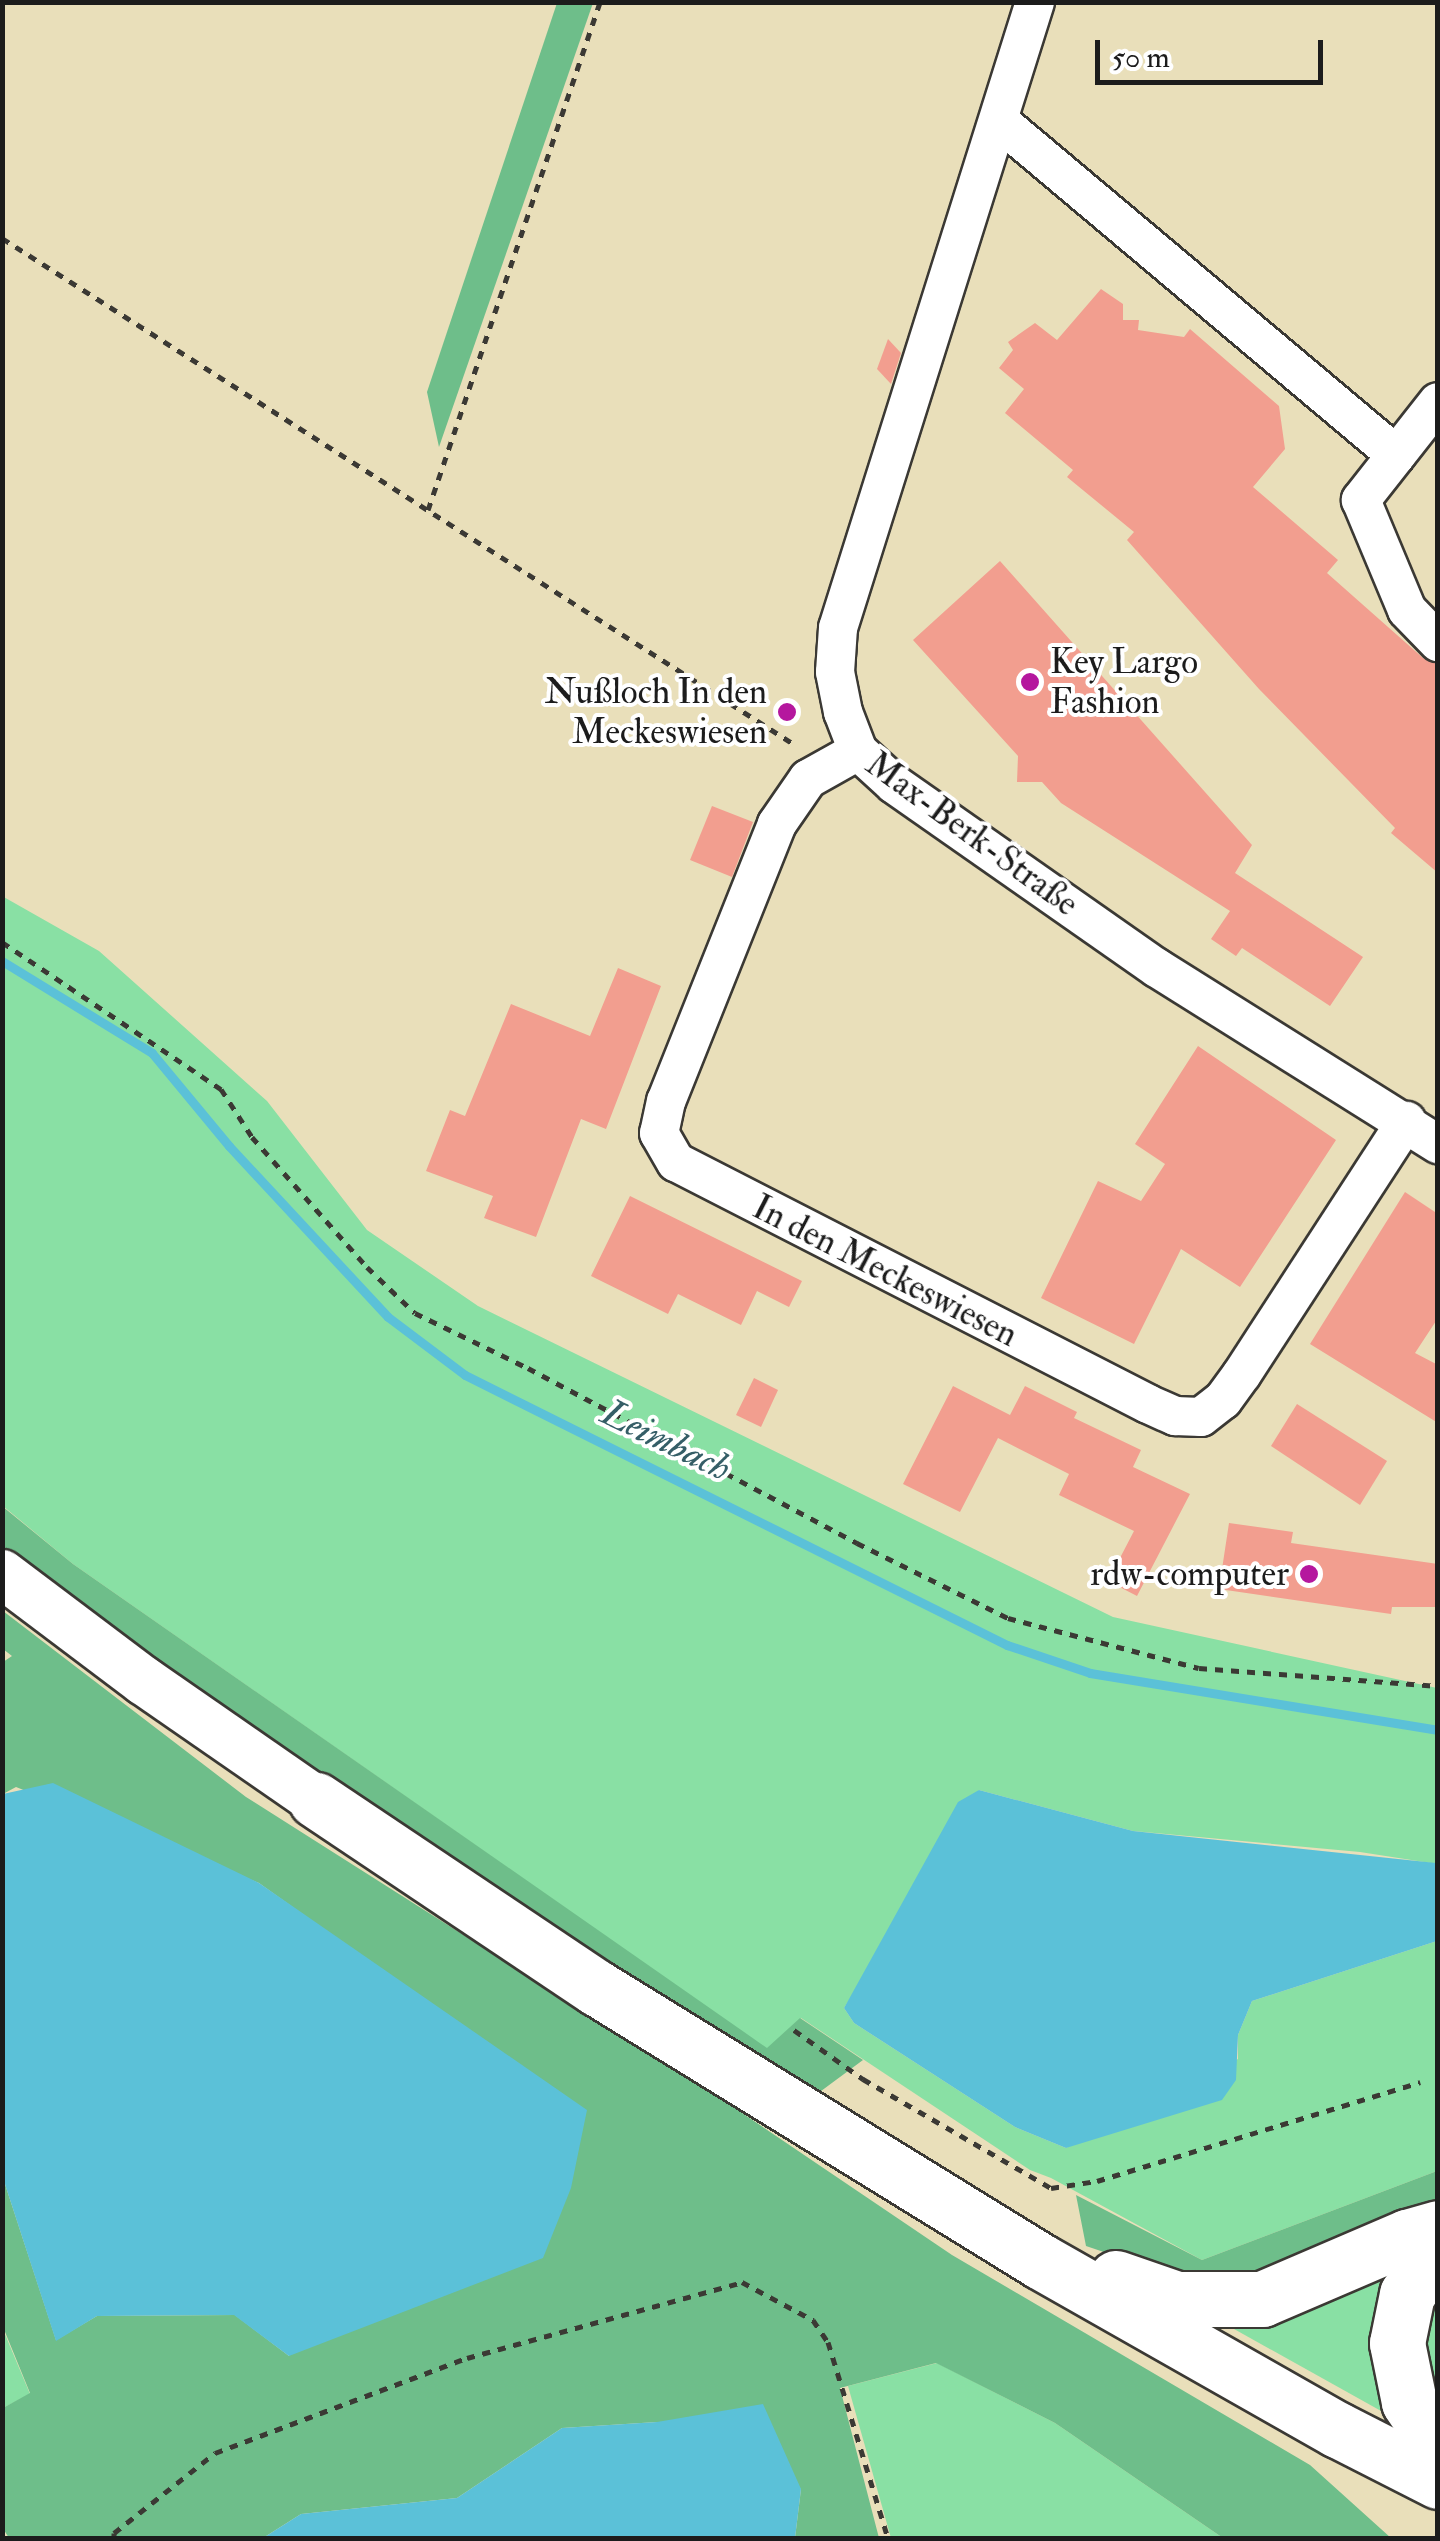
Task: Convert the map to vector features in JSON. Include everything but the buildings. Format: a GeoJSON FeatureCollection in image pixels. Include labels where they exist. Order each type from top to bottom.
{"type":"FeatureCollection","features":[{"type":"Feature","properties":{"kind":"highway"},"geometry":{"type":"LineString","coordinates":[[316,1800],[598,1988],[1040,2261],[1338,2430],[1438,2481]]}},
{"type":"Feature","properties":{"kind":"highway"},"geometry":{"type":"LineString","coordinates":[[1040,2261],[1123,2280],[1177,2299],[1262,2300],[1406,2237],[1438,2228]]}},
{"type":"Feature","properties":{"kind":"highway"},"geometry":{"type":"LineString","coordinates":[[1438,2254],[1407,2294],[1397,2344],[1409,2402],[1438,2445]]}},
{"type":"Feature","properties":{"kind":"highway"},"geometry":{"type":"LineString","coordinates":[[1338,2430],[1438,2518]]}},
{"type":"Feature","properties":{"kind":"main road"},"geometry":{"type":"LineString","coordinates":[[2,1574],[144,1681],[316,1800]]}},
{"type":"Feature","properties":{"kind":"street","name":"Max-Berk-Straße"},"geometry":{"type":"LineString","coordinates":[[1035,2],[838,628],[835,672],[843,758],[894,784],[1158,968],[1438,1144]]}},
{"type":"Feature","properties":{"kind":"street"},"geometry":{"type":"LineString","coordinates":[[999,122],[1416,447]]}},
{"type":"Feature","properties":{"kind":"street"},"geometry":{"type":"LineString","coordinates":[[1438,402],[1416,447],[1361,500],[1407,610],[1438,642]]}},
{"type":"Feature","properties":{"kind":"street","name":"In den Meckeswiesen"},"geometry":{"type":"LineString","coordinates":[[843,758],[808,779],[778,824],[666,1102],[660,1133],[676,1162],[702,1179],[1148,1404],[1175,1416],[1201,1417],[1223,1400],[1242,1374],[1406,1122]]}},
{"type":"Feature","properties":{"kind":"path"},"geometry":{"type":"LineString","coordinates":[[428,510],[600,2]]}},
{"type":"Feature","properties":{"kind":"path"},"geometry":{"type":"LineString","coordinates":[[2,238],[428,510],[843,758]]}},
{"type":"Feature","properties":{"kind":"path"},"geometry":{"type":"LineString","coordinates":[[2,942],[221,1089],[252,1137],[368,1267],[415,1313],[528,1368],[858,1543],[1008,1618],[1199,1668],[1438,1686]]}},
{"type":"Feature","properties":{"kind":"path"},"geometry":{"type":"LineString","coordinates":[[794,2030],[863,2079],[1051,2188],[1097,2182],[1420,2082]]}},
{"type":"Feature","properties":{"kind":"path"},"geometry":{"type":"LineString","coordinates":[[114,2538],[114,2533],[214,2453],[466,2358],[742,2282],[812,2320],[828,2342],[888,2538]]}},
{"type":"Feature","properties":{"kind":"green space"},"geometry":{"type":"Polygon","coordinates":[[[557,3],[593,3],[439,447],[427,392],[557,3]]]}},
{"type":"Feature","properties":{"kind":"green space"},"geometry":{"type":"Polygon","coordinates":[[[2,896],[99,951],[267,1101],[367,1230],[478,1306],[1113,1617],[1437,1688],[1437,1864],[1360,1852],[1133,1831],[979,1790],[844,2008],[854,2023],[1015,2127],[1066,2148],[1238,2059],[1238,2035],[1252,2001],[1437,1941],[1437,2171],[1202,2260],[1030,2170],[801,2018],[767,2049],[73,1564],[3,1506],[2,896]]]}},
{"type":"Feature","properties":{"kind":"green space"},"geometry":{"type":"Polygon","coordinates":[[[2,1506],[73,1564],[767,2048],[800,2018],[863,2060],[817,2094],[390,1825],[101,1625],[3,1550],[2,1506]]]}},
{"type":"Feature","properties":{"kind":"green space"},"geometry":{"type":"Polygon","coordinates":[[[3,1611],[246,1797],[714,2094],[952,2255],[1310,2465],[1391,2538],[1223,2538],[1055,2423],[936,2363],[840,2388],[879,2538],[795,2538],[801,2489],[657,2422],[562,2428],[457,2498],[301,2514],[263,2538],[9,2538],[2,2527],[3,2408],[30,2393],[3,2327],[2,2175],[56,2340],[97,2316],[235,2315],[289,2356],[382,1971],[259,1883],[16,1787],[3,1794],[3,1662],[12,1656],[3,1649],[3,1611]]]}},
{"type":"Feature","properties":{"kind":"green space"},"geometry":{"type":"Polygon","coordinates":[[[1437,2171],[1437,2210],[1263,2287],[1184,2279],[1086,2246],[1076,2195],[1202,2260],[1437,2171]]]}},
{"type":"Feature","properties":{"kind":"green space"},"geometry":{"type":"Polygon","coordinates":[[[1425,2242],[1399,2421],[1209,2315],[1425,2242]]]}},
{"type":"Feature","properties":{"kind":"green space"},"geometry":{"type":"Polygon","coordinates":[[[1437,2277],[1437,2412],[1425,2394],[1421,2312],[1437,2277]]]}},
{"type":"Feature","properties":{"kind":"green space"},"geometry":{"type":"Polygon","coordinates":[[[2,2327],[30,2394],[3,2408],[2,2408],[2,2327]]]}},
{"type":"Feature","properties":{"kind":"green space"},"geometry":{"type":"Polygon","coordinates":[[[937,2363],[1055,2423],[1223,2538],[891,2538],[848,2386],[937,2363]]]}},
{"type":"Feature","properties":{"kind":"water"},"geometry":{"type":"Polygon","coordinates":[[[53,1783],[259,1883],[587,2110],[571,2188],[543,2258],[289,2356],[234,2315],[97,2316],[56,2341],[2,2175],[3,1794],[53,1783]]]}},
{"type":"Feature","properties":{"kind":"water"},"geometry":{"type":"Polygon","coordinates":[[[979,1790],[1133,1831],[1436,1863],[1437,1941],[1252,2001],[1238,2035],[1236,2080],[1222,2100],[1066,2148],[1015,2127],[854,2023],[844,2008],[958,1802],[979,1790]]]}},
{"type":"Feature","properties":{"kind":"water"},"geometry":{"type":"Polygon","coordinates":[[[763,2404],[801,2489],[795,2538],[263,2538],[301,2514],[457,2498],[562,2428],[657,2422],[763,2404]]]}},
{"type":"Feature","properties":{"kind":"waterway","name":"Leimbach"},"geometry":{"type":"LineString","coordinates":[[2,961],[152,1053],[229,1146],[388,1317],[465,1375],[1007,1645],[1090,1673],[1438,1730]]}},
{"type":"Feature","properties":{"kind":"place","name":"Key Largo Fashion"},"geometry":{"type":"Point","coordinates":[1030,682]}},
{"type":"Feature","properties":{"kind":"place","name":"Nußloch In den Meckeswiesen"},"geometry":{"type":"Point","coordinates":[787,712]}},
{"type":"Feature","properties":{"kind":"place","name":"rdw-computer"},"geometry":{"type":"Point","coordinates":[1309,1574]}}]}
